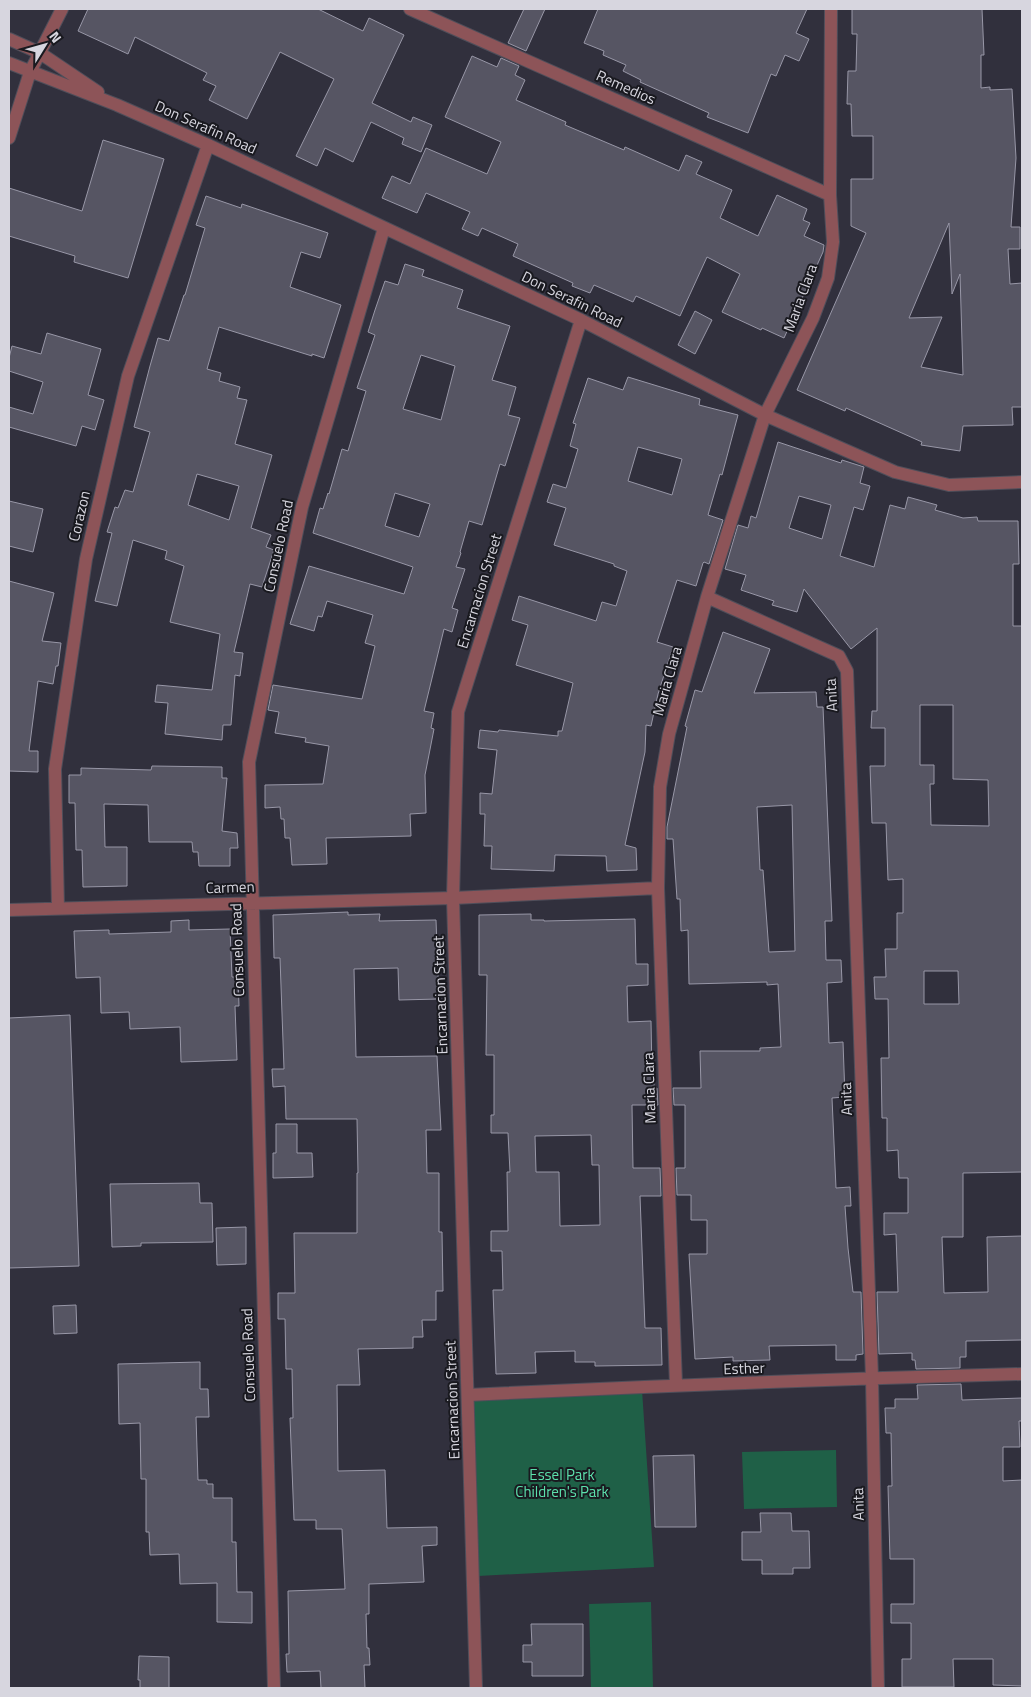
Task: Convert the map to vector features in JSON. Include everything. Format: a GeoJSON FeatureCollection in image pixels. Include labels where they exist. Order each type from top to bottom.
{"type":"FeatureCollection","features":[{"type":"Feature","properties":{"kind":"street"},"geometry":{"type":"LineString","coordinates":[[9,138],[30,72],[62,9]]}},
{"type":"Feature","properties":{"kind":"street","name":"Remedios"},"geometry":{"type":"LineString","coordinates":[[410,9],[830,195]]}},
{"type":"Feature","properties":{"kind":"street","name":"Maria Clara"},"geometry":{"type":"LineString","coordinates":[[676,1385],[658,888],[660,787],[669,734],[707,597],[765,415],[813,318],[828,278],[833,242],[830,195],[831,9]]}},
{"type":"Feature","properties":{"kind":"street","name":"Don Serafin Road"},"geometry":{"type":"LineString","coordinates":[[9,39],[40,53],[117,105]]}},
{"type":"Feature","properties":{"kind":"street","name":"Don Serafin Road"},"geometry":{"type":"LineString","coordinates":[[9,63],[117,105],[208,145],[581,320],[765,415],[895,472],[949,485],[1022,482]]}},
{"type":"Feature","properties":{"kind":"street","name":"Corazon"},"geometry":{"type":"LineString","coordinates":[[58,908],[55,769],[86,559],[128,376],[208,145]]}},
{"type":"Feature","properties":{"kind":"street","name":"Consuelo Road"},"geometry":{"type":"LineString","coordinates":[[274,1688],[249,762],[302,507],[384,228]]}},
{"type":"Feature","properties":{"kind":"street","name":"Encarnacion Street"},"geometry":{"type":"LineString","coordinates":[[476,1688],[453,898],[458,712],[581,320]]}},
{"type":"Feature","properties":{"kind":"street","name":"Anita"},"geometry":{"type":"LineString","coordinates":[[707,597],[839,656],[847,671],[872,1378],[878,1688]]}},
{"type":"Feature","properties":{"kind":"street","name":"Carmen"},"geometry":{"type":"LineString","coordinates":[[9,910],[453,898],[658,888]]}},
{"type":"Feature","properties":{"kind":"street","name":"Esther"},"geometry":{"type":"LineString","coordinates":[[468,1395],[676,1385],[728,1385],[872,1378],[1022,1374]]}},
{"type":"Feature","properties":{"kind":"green space","name":"Essel Park Children's Park"},"geometry":{"type":"Polygon","coordinates":[[[642,1390],[654,1567],[478,1576],[472,1398],[642,1390]]]}},
{"type":"Feature","properties":{"kind":"green space"},"geometry":{"type":"Polygon","coordinates":[[[836,1450],[837,1507],[744,1509],[742,1452],[836,1450]]]}},
{"type":"Feature","properties":{"kind":"green space"},"geometry":{"type":"Polygon","coordinates":[[[651,1602],[653,1688],[591,1688],[589,1604],[651,1602]]]}},
{"type":"Feature","properties":{"kind":"building"},"geometry":{"type":"Polygon","coordinates":[[[88,9],[318,9],[363,31],[369,18],[404,35],[372,103],[411,122],[413,117],[432,125],[421,152],[402,144],[404,138],[371,122],[353,162],[325,148],[317,166],[296,156],[334,79],[280,52],[247,119],[209,100],[216,86],[203,80],[207,73],[135,37],[128,54],[78,31],[88,9]]]}},
{"type":"Feature","properties":{"kind":"building"},"geometry":{"type":"Polygon","coordinates":[[[524,9],[545,9],[526,51],[508,43],[524,9]]]}},
{"type":"Feature","properties":{"kind":"building"},"geometry":{"type":"Polygon","coordinates":[[[598,9],[807,9],[796,33],[809,39],[799,61],[785,55],[776,76],[771,74],[748,133],[707,117],[709,113],[640,82],[641,80],[623,71],[626,65],[603,55],[604,51],[584,43],[598,9]]]}},
{"type":"Feature","properties":{"kind":"building"},"geometry":{"type":"Polygon","coordinates":[[[852,9],[982,9],[984,55],[981,55],[981,88],[990,87],[990,90],[1012,89],[1016,158],[1011,227],[1020,227],[1020,249],[1008,249],[1010,284],[1022,283],[1022,407],[1012,407],[1013,425],[963,426],[960,451],[921,445],[922,442],[846,408],[845,411],[797,390],[866,233],[851,226],[851,179],[873,179],[873,136],[852,136],[851,104],[847,104],[848,71],[856,71],[857,34],[852,34],[852,9]],[[949,223],[909,318],[942,317],[921,367],[963,375],[960,274],[952,294],[949,223]]]}},
{"type":"Feature","properties":{"kind":"building"},"geometry":{"type":"Polygon","coordinates":[[[472,56],[497,67],[501,58],[519,66],[515,75],[525,80],[516,100],[566,122],[565,125],[624,150],[625,147],[679,171],[686,155],[702,162],[696,174],[732,190],[720,218],[758,236],[777,195],[807,209],[803,220],[810,223],[804,236],[824,245],[823,252],[784,338],[762,328],[761,330],[722,312],[740,274],[707,257],[680,316],[636,296],[633,302],[594,285],[590,293],[572,286],[573,283],[513,256],[518,244],[482,228],[478,236],[462,229],[470,212],[426,193],[417,213],[382,198],[392,176],[410,184],[426,148],[487,174],[501,142],[445,117],[472,56]]]}},
{"type":"Feature","properties":{"kind":"building"},"geometry":{"type":"Polygon","coordinates":[[[103,140],[164,159],[128,278],[74,262],[75,256],[9,236],[9,188],[82,211],[103,140]]]}},
{"type":"Feature","properties":{"kind":"building"},"geometry":{"type":"Polygon","coordinates":[[[206,196],[241,208],[242,204],[328,233],[320,258],[301,252],[290,287],[341,305],[324,358],[219,327],[207,369],[221,373],[219,381],[240,387],[237,398],[247,400],[235,444],[272,455],[251,528],[271,535],[266,547],[274,550],[262,587],[250,584],[234,652],[243,653],[240,676],[235,675],[231,725],[223,725],[222,740],[165,734],[168,703],[155,702],[157,685],[212,690],[220,634],[170,622],[184,566],[165,559],[167,551],[133,540],[117,606],[95,601],[112,533],[107,532],[115,507],[118,508],[125,490],[133,492],[150,432],[134,427],[158,338],[169,341],[205,228],[196,225],[206,196]],[[197,474],[188,505],[229,520],[239,486],[197,474]]]}},
{"type":"Feature","properties":{"kind":"building"},"geometry":{"type":"Polygon","coordinates":[[[405,264],[424,270],[422,276],[463,290],[457,308],[510,326],[492,380],[516,387],[508,415],[520,418],[505,466],[500,464],[482,525],[469,521],[456,567],[465,569],[452,608],[458,610],[452,632],[444,629],[424,711],[434,713],[431,728],[434,729],[425,775],[426,813],[410,814],[411,836],[326,838],[327,864],[292,865],[290,838],[285,838],[284,819],[281,819],[280,807],[265,808],[265,785],[323,784],[329,746],[305,742],[306,738],[275,733],[279,712],[268,710],[273,685],[362,699],[375,646],[365,643],[373,615],[327,601],[322,617],[318,616],[314,631],[290,624],[309,566],[404,594],[413,567],[313,533],[320,508],[323,509],[329,494],[342,449],[348,451],[366,391],[357,388],[375,335],[368,332],[375,310],[385,281],[398,285],[405,264]],[[421,355],[403,409],[441,420],[455,366],[421,355]],[[395,493],[385,526],[419,537],[430,504],[395,493]]]}},
{"type":"Feature","properties":{"kind":"building"},"geometry":{"type":"Polygon","coordinates":[[[695,311],[712,320],[695,354],[678,345],[695,311]]]}},
{"type":"Feature","properties":{"kind":"building"},"geometry":{"type":"Polygon","coordinates":[[[47,333],[101,349],[88,395],[104,400],[95,430],[82,426],[76,446],[9,427],[9,407],[33,414],[43,382],[9,371],[9,358],[12,346],[41,354],[47,333]]]}},
{"type":"Feature","properties":{"kind":"building"},"geometry":{"type":"Polygon","coordinates":[[[628,377],[700,399],[699,405],[738,415],[722,475],[720,474],[708,515],[723,520],[709,564],[703,563],[696,586],[677,580],[657,642],[673,647],[658,694],[651,726],[646,725],[645,752],[625,845],[636,848],[637,870],[607,871],[606,856],[555,855],[554,871],[491,869],[492,846],[484,846],[485,814],[480,814],[480,793],[492,794],[497,750],[478,748],[480,730],[558,736],[558,731],[562,731],[573,683],[516,665],[528,625],[512,620],[519,596],[596,621],[602,602],[616,606],[627,571],[614,566],[614,564],[554,545],[566,508],[547,502],[553,484],[566,488],[578,449],[570,446],[576,424],[573,423],[588,378],[623,390],[628,377]],[[638,447],[628,481],[672,495],[682,459],[638,447]]]}},
{"type":"Feature","properties":{"kind":"building"},"geometry":{"type":"Polygon","coordinates":[[[778,442],[841,463],[842,460],[864,467],[860,483],[870,486],[863,510],[854,507],[840,556],[874,567],[890,505],[905,509],[908,497],[937,505],[935,510],[963,518],[977,517],[978,521],[1018,521],[1019,564],[1013,564],[1013,626],[1022,626],[1022,1172],[963,1173],[963,1237],[942,1237],[944,1293],[988,1292],[987,1237],[1022,1236],[1022,1340],[966,1341],[966,1357],[960,1357],[960,1368],[916,1369],[915,1360],[912,1360],[912,1353],[879,1354],[877,1292],[898,1292],[896,1234],[884,1235],[884,1213],[908,1213],[908,1178],[899,1178],[898,1150],[887,1151],[887,1118],[882,1118],[881,1058],[889,1058],[888,999],[875,999],[874,977],[886,977],[885,949],[897,949],[897,913],[903,913],[903,879],[888,880],[886,823],[872,823],[870,766],[885,766],[885,728],[871,728],[872,711],[877,711],[877,628],[851,649],[804,589],[797,612],[772,605],[774,601],[741,590],[746,575],[725,569],[738,525],[748,528],[751,516],[756,518],[778,442]],[[799,496],[789,528],[822,539],[831,505],[799,496]],[[920,705],[920,765],[934,765],[934,784],[930,784],[931,825],[989,826],[988,780],[953,779],[953,705],[920,705]],[[924,971],[924,1004],[959,1004],[958,971],[924,971]]]}},
{"type":"Feature","properties":{"kind":"building"},"geometry":{"type":"Polygon","coordinates":[[[9,501],[43,509],[33,552],[9,546],[9,501]]]}},
{"type":"Feature","properties":{"kind":"building"},"geometry":{"type":"Polygon","coordinates":[[[9,581],[54,593],[42,641],[61,643],[53,684],[38,681],[29,751],[38,751],[38,772],[9,771],[9,581]]]}},
{"type":"Feature","properties":{"kind":"building"},"geometry":{"type":"Polygon","coordinates":[[[723,632],[770,649],[754,693],[816,692],[817,707],[823,707],[832,921],[825,921],[826,960],[841,960],[842,982],[827,983],[829,1043],[843,1042],[845,1097],[832,1098],[836,1188],[850,1187],[851,1206],[845,1206],[848,1248],[853,1292],[861,1292],[863,1354],[856,1355],[856,1360],[836,1360],[836,1345],[769,1346],[770,1360],[733,1361],[733,1357],[695,1359],[689,1254],[707,1254],[707,1220],[691,1220],[691,1195],[677,1195],[676,1168],[685,1168],[685,1105],[674,1105],[673,1088],[701,1088],[700,1051],[760,1051],[760,1048],[781,1047],[778,984],[767,985],[767,982],[689,984],[688,930],[681,931],[680,899],[677,899],[673,839],[667,839],[667,827],[687,727],[685,726],[695,690],[702,692],[723,632]],[[792,805],[757,807],[760,870],[763,870],[769,952],[795,951],[792,805]]]}},
{"type":"Feature","properties":{"kind":"building"},"geometry":{"type":"Polygon","coordinates":[[[152,766],[222,767],[222,778],[227,778],[222,831],[237,833],[238,848],[230,848],[230,866],[199,866],[198,852],[193,852],[192,842],[149,842],[148,805],[104,804],[105,847],[127,847],[127,886],[83,887],[82,850],[76,850],[75,803],[69,803],[69,775],[81,775],[81,768],[151,770],[152,766]]]}},
{"type":"Feature","properties":{"kind":"building"},"geometry":{"type":"Polygon","coordinates":[[[348,912],[348,915],[380,914],[379,921],[436,920],[439,999],[399,1000],[398,968],[354,969],[356,1057],[437,1056],[441,1130],[426,1130],[427,1173],[439,1173],[439,1232],[442,1232],[443,1291],[436,1291],[436,1320],[422,1320],[423,1337],[413,1337],[413,1348],[358,1349],[360,1385],[337,1385],[338,1471],[385,1470],[387,1528],[437,1527],[437,1545],[422,1546],[424,1582],[369,1584],[369,1614],[366,1614],[367,1648],[369,1648],[370,1665],[364,1665],[365,1688],[321,1688],[320,1671],[287,1672],[286,1654],[289,1654],[288,1591],[345,1589],[342,1529],[316,1529],[316,1520],[294,1520],[290,1418],[293,1418],[292,1369],[286,1369],[285,1319],[278,1319],[278,1293],[295,1293],[294,1233],[357,1233],[357,1119],[286,1119],[285,1086],[273,1087],[272,1069],[284,1069],[280,958],[274,958],[273,915],[348,912]]]}},
{"type":"Feature","properties":{"kind":"building"},"geometry":{"type":"Polygon","coordinates":[[[531,914],[531,920],[544,921],[635,919],[636,964],[648,964],[648,985],[627,986],[628,1022],[651,1021],[652,1074],[654,1074],[654,1088],[657,1088],[658,1105],[632,1105],[633,1168],[660,1168],[661,1196],[640,1196],[645,1328],[661,1328],[662,1365],[595,1366],[595,1362],[575,1362],[575,1351],[535,1352],[536,1373],[496,1374],[493,1290],[503,1290],[502,1251],[491,1251],[491,1231],[508,1231],[507,1172],[510,1172],[508,1133],[491,1133],[491,1115],[494,1115],[494,1055],[486,1055],[487,975],[479,975],[479,915],[531,914]],[[591,1135],[535,1136],[536,1172],[559,1172],[560,1226],[600,1225],[599,1165],[592,1165],[591,1135]]]}},
{"type":"Feature","properties":{"kind":"building"},"geometry":{"type":"Polygon","coordinates":[[[189,920],[189,930],[230,929],[232,977],[238,977],[239,1006],[235,1006],[237,1060],[181,1062],[180,1027],[130,1029],[129,1012],[101,1013],[100,977],[76,978],[74,931],[109,930],[109,934],[171,932],[171,921],[189,920]]]}},
{"type":"Feature","properties":{"kind":"building"},"geometry":{"type":"Polygon","coordinates":[[[70,1015],[79,1266],[9,1268],[9,1018],[70,1015]]]}},
{"type":"Feature","properties":{"kind":"building"},"geometry":{"type":"Polygon","coordinates":[[[276,1124],[297,1124],[297,1153],[312,1153],[313,1177],[273,1178],[273,1153],[276,1153],[276,1124]]]}},
{"type":"Feature","properties":{"kind":"building"},"geometry":{"type":"Polygon","coordinates":[[[199,1183],[200,1203],[212,1203],[213,1242],[141,1243],[141,1246],[112,1247],[110,1184],[199,1183]]]}},
{"type":"Feature","properties":{"kind":"building"},"geometry":{"type":"Polygon","coordinates":[[[246,1227],[246,1264],[217,1265],[216,1228],[246,1227]]]}},
{"type":"Feature","properties":{"kind":"building"},"geometry":{"type":"Polygon","coordinates":[[[76,1305],[77,1333],[54,1334],[53,1306],[76,1305]]]}},
{"type":"Feature","properties":{"kind":"building"},"geometry":{"type":"Polygon","coordinates":[[[200,1362],[200,1389],[208,1389],[209,1417],[196,1417],[198,1480],[207,1480],[207,1484],[213,1484],[213,1498],[232,1498],[232,1542],[236,1542],[237,1592],[252,1592],[252,1623],[217,1622],[217,1583],[180,1584],[179,1554],[150,1555],[149,1532],[146,1532],[146,1479],[141,1479],[140,1423],[119,1424],[118,1364],[200,1362]]]}},
{"type":"Feature","properties":{"kind":"building"},"geometry":{"type":"Polygon","coordinates":[[[961,1384],[962,1400],[1022,1398],[1022,1421],[1019,1421],[1020,1447],[1003,1447],[1003,1481],[1022,1480],[1022,1686],[993,1685],[993,1659],[953,1659],[954,1687],[902,1687],[902,1659],[911,1659],[911,1623],[891,1623],[891,1604],[914,1604],[914,1559],[890,1559],[888,1486],[892,1486],[891,1433],[886,1433],[885,1408],[895,1408],[895,1399],[918,1399],[917,1385],[961,1384]]]}},
{"type":"Feature","properties":{"kind":"building"},"geometry":{"type":"Polygon","coordinates":[[[694,1455],[696,1527],[655,1527],[653,1456],[694,1455]]]}},
{"type":"Feature","properties":{"kind":"building"},"geometry":{"type":"Polygon","coordinates":[[[760,1513],[791,1513],[792,1531],[809,1531],[810,1568],[793,1568],[793,1574],[762,1574],[762,1560],[742,1560],[742,1532],[761,1532],[760,1513]]]}},
{"type":"Feature","properties":{"kind":"building"},"geometry":{"type":"Polygon","coordinates":[[[531,1624],[583,1624],[583,1676],[532,1676],[532,1662],[523,1662],[523,1645],[532,1645],[531,1624]]]}},
{"type":"Feature","properties":{"kind":"building"},"geometry":{"type":"Polygon","coordinates":[[[139,1656],[169,1657],[169,1688],[140,1688],[140,1680],[138,1680],[139,1656]]]}}]}
